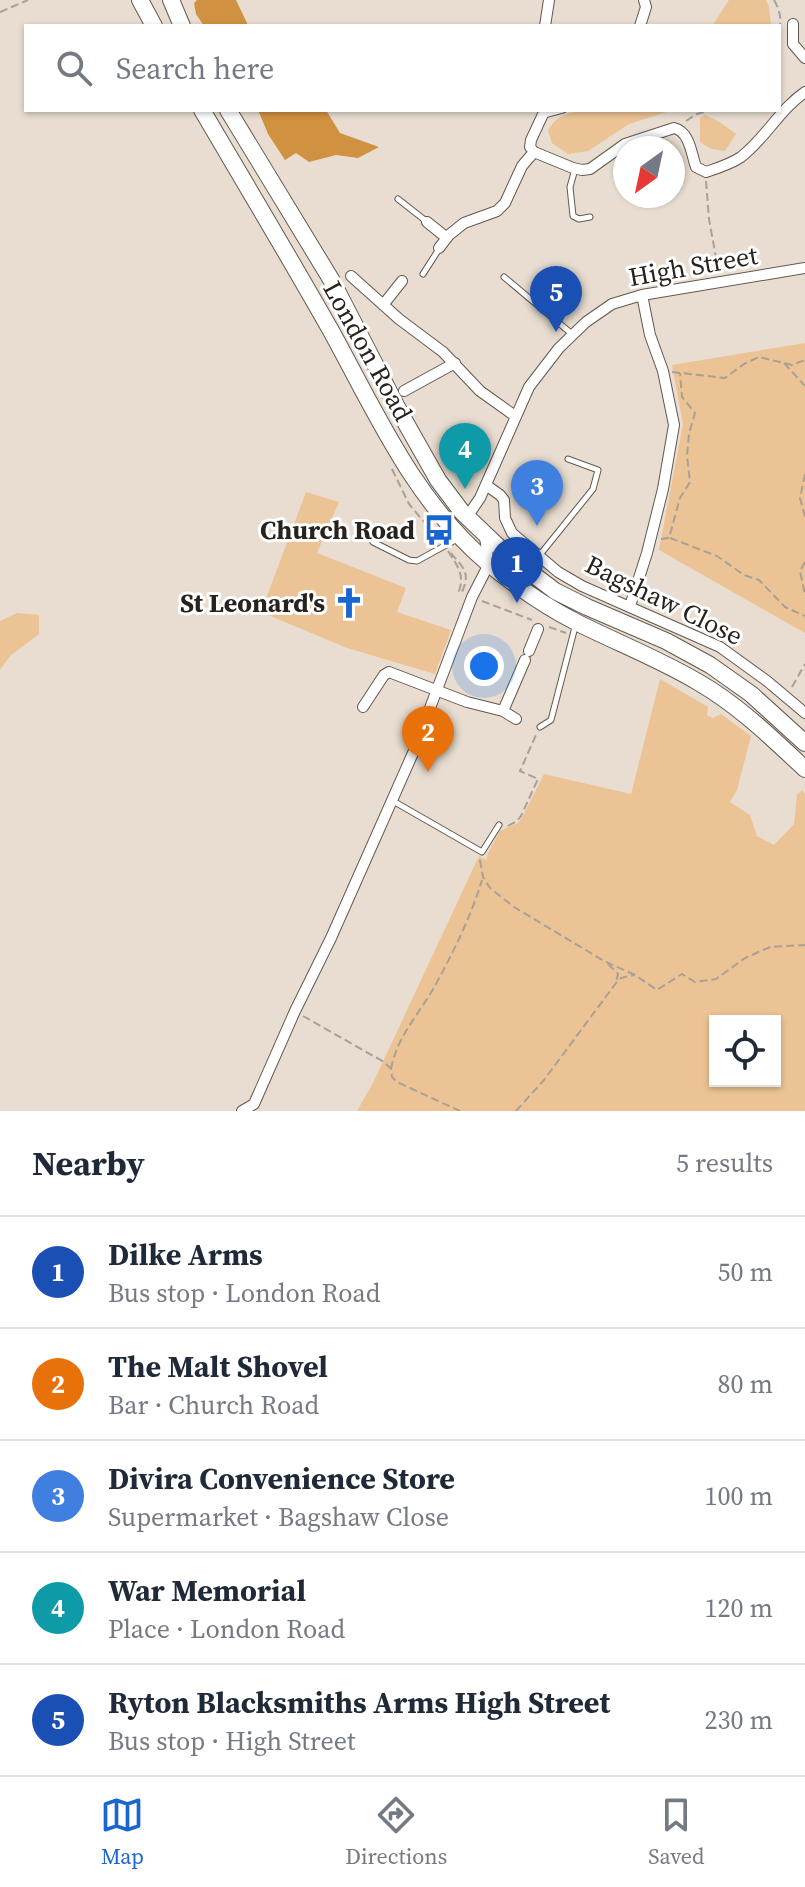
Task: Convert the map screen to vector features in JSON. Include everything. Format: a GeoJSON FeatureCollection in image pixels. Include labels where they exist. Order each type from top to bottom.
{"type":"FeatureCollection","features":[{"type":"Feature","properties":{"kind":"highway"},"geometry":{"type":"LineString","coordinates":[[140,0],[153,24]]}},
{"type":"Feature","properties":{"kind":"highway"},"geometry":{"type":"LineString","coordinates":[[171,0],[181,24]]}},
{"type":"Feature","properties":{"kind":"highway","name":"London Road"},"geometry":{"type":"LineString","coordinates":[[203,112],[452,546],[489,564],[574,629],[701,683],[737,707],[805,769]]}},
{"type":"Feature","properties":{"kind":"highway","name":"London Road"},"geometry":{"type":"LineString","coordinates":[[229,112],[332,281],[399,411],[450,499],[484,535],[555,591],[677,647],[730,678],[805,743]]}},
{"type":"Feature","properties":{"kind":"street"},"geometry":{"type":"LineString","coordinates":[[545,24],[549,0]]}},
{"type":"Feature","properties":{"kind":"street"},"geometry":{"type":"LineString","coordinates":[[641,24],[646,7],[644,0]]}},
{"type":"Feature","properties":{"kind":"street"},"geometry":{"type":"LineString","coordinates":[[793,24],[793,44],[805,58]]}},
{"type":"Feature","properties":{"kind":"street"},"geometry":{"type":"LineString","coordinates":[[544,113],[530,147],[534,152],[575,169],[590,169],[625,144],[666,129],[679,129],[685,134],[696,167],[706,172],[742,156],[805,92]]}},
{"type":"Feature","properties":{"kind":"street"},"geometry":{"type":"LineString","coordinates":[[439,248],[464,223],[497,211],[505,203],[522,166],[534,152]]}},
{"type":"Feature","properties":{"kind":"street"},"geometry":{"type":"LineString","coordinates":[[427,222],[447,238]]}},
{"type":"Feature","properties":{"kind":"street","name":"High Street"},"geometry":{"type":"LineString","coordinates":[[467,517],[486,485],[529,387],[559,348],[586,322],[612,304],[642,295],[805,268]]}},
{"type":"Feature","properties":{"kind":"street"},"geometry":{"type":"LineString","coordinates":[[351,276],[455,363],[480,391],[515,416]]}},
{"type":"Feature","properties":{"kind":"street"},"geometry":{"type":"LineString","coordinates":[[383,305],[402,281]]}},
{"type":"Feature","properties":{"kind":"street"},"geometry":{"type":"LineString","coordinates":[[630,606],[663,489],[674,425],[642,295]]}},
{"type":"Feature","properties":{"kind":"street"},"geometry":{"type":"LineString","coordinates":[[404,391],[455,363]]}},
{"type":"Feature","properties":{"kind":"street","name":"Bagshaw Close"},"geometry":{"type":"LineString","coordinates":[[486,485],[504,500],[505,518],[512,533],[538,557],[573,582],[720,647],[805,713]]}},
{"type":"Feature","properties":{"kind":"street"},"geometry":{"type":"LineString","coordinates":[[242,1111],[255,1108],[295,1011],[393,801],[436,691],[467,595],[489,564],[484,535]]}},
{"type":"Feature","properties":{"kind":"street"},"geometry":{"type":"LineString","coordinates":[[503,711],[541,627]]}},
{"type":"Feature","properties":{"kind":"street"},"geometry":{"type":"LineString","coordinates":[[363,707],[389,672],[467,702],[503,711],[516,719]]}},
{"type":"Feature","properties":{"kind":"lane"},"geometry":{"type":"LineString","coordinates":[[575,169],[570,187],[573,216],[579,219],[590,217]]}},
{"type":"Feature","properties":{"kind":"lane"},"geometry":{"type":"LineString","coordinates":[[398,199],[427,222]]}},
{"type":"Feature","properties":{"kind":"lane"},"geometry":{"type":"LineString","coordinates":[[423,274],[439,248]]}},
{"type":"Feature","properties":{"kind":"lane"},"geometry":{"type":"LineString","coordinates":[[504,277],[573,335]]}},
{"type":"Feature","properties":{"kind":"lane"},"geometry":{"type":"LineString","coordinates":[[547,313],[555,301],[554,292],[569,277]]}},
{"type":"Feature","properties":{"kind":"lane"},"geometry":{"type":"LineString","coordinates":[[538,557],[593,489],[598,470],[568,459]]}},
{"type":"Feature","properties":{"kind":"lane"},"geometry":{"type":"LineString","coordinates":[[373,542],[417,561],[452,546]]}},
{"type":"Feature","properties":{"kind":"lane"},"geometry":{"type":"LineString","coordinates":[[540,727],[551,720],[574,629]]}},
{"type":"Feature","properties":{"kind":"lane"},"geometry":{"type":"LineString","coordinates":[[393,801],[482,852],[499,827]]}},
{"type":"Feature","properties":{"kind":"path"},"geometry":{"type":"LineString","coordinates":[[0,12],[28,0]]}},
{"type":"Feature","properties":{"kind":"path"},"geometry":{"type":"LineString","coordinates":[[774,0],[779,8],[781,24]]}},
{"type":"Feature","properties":{"kind":"path"},"geometry":{"type":"LineString","coordinates":[[679,129],[688,119],[706,112]]}},
{"type":"Feature","properties":{"kind":"path"},"geometry":{"type":"LineString","coordinates":[[706,172],[709,219],[721,282]]}},
{"type":"Feature","properties":{"kind":"path"},"geometry":{"type":"LineString","coordinates":[[663,371],[725,378],[759,357],[792,365],[805,360]]}},
{"type":"Feature","properties":{"kind":"path"},"geometry":{"type":"LineString","coordinates":[[783,363],[805,386]]}},
{"type":"Feature","properties":{"kind":"path"},"geometry":{"type":"LineString","coordinates":[[669,538],[680,498],[690,482],[687,455],[695,413],[682,397],[680,373]]}},
{"type":"Feature","properties":{"kind":"path"},"geometry":{"type":"LineString","coordinates":[[805,474],[800,498],[805,517]]}},
{"type":"Feature","properties":{"kind":"path"},"geometry":{"type":"LineString","coordinates":[[650,541],[669,538],[717,556],[744,575],[759,580],[785,607],[805,616]]}},
{"type":"Feature","properties":{"kind":"path"},"geometry":{"type":"LineString","coordinates":[[452,546],[462,580],[459,591],[529,619]]}},
{"type":"Feature","properties":{"kind":"path"},"geometry":{"type":"LineString","coordinates":[[805,562],[800,571],[805,595]]}},
{"type":"Feature","properties":{"kind":"path"},"geometry":{"type":"LineString","coordinates":[[541,627],[574,629]]}},
{"type":"Feature","properties":{"kind":"path"},"geometry":{"type":"LineString","coordinates":[[789,694],[805,664]]}},
{"type":"Feature","properties":{"kind":"path"},"geometry":{"type":"LineString","coordinates":[[499,827],[517,821],[538,779],[520,771],[540,727]]}},
{"type":"Feature","properties":{"kind":"path"},"geometry":{"type":"LineString","coordinates":[[483,853],[480,860],[483,877],[490,888],[514,907],[657,990],[682,974],[695,982],[716,979],[745,958],[770,947],[805,945]]}},
{"type":"Feature","properties":{"kind":"path"},"geometry":{"type":"LineString","coordinates":[[460,1111],[397,1082],[392,1077],[391,1069],[394,1053],[437,982],[477,899],[483,877]]}},
{"type":"Feature","properties":{"kind":"path"},"geometry":{"type":"LineString","coordinates":[[604,961],[618,974],[616,983]]}},
{"type":"Feature","properties":{"kind":"path"},"geometry":{"type":"LineString","coordinates":[[516,1111],[544,1080],[616,983],[621,978],[635,975]]}},
{"type":"Feature","properties":{"kind":"path"},"geometry":{"type":"LineString","coordinates":[[307,1019],[384,1062],[391,1069]]}},
{"type":"Feature","properties":{"kind":"shaded area"},"geometry":{"type":"Polygon","coordinates":[[[197,0],[236,0],[247,24],[203,24],[194,3],[197,0]]]}},
{"type":"Feature","properties":{"kind":"shaded area"},"geometry":{"type":"Polygon","coordinates":[[[729,0],[766,0],[769,7],[771,24],[713,24],[729,0]]]}},
{"type":"Feature","properties":{"kind":"shaded area"},"geometry":{"type":"Polygon","coordinates":[[[259,112],[327,112],[340,133],[379,147],[358,158],[336,155],[309,162],[296,153],[285,160],[268,134],[259,112]]]}},
{"type":"Feature","properties":{"kind":"shaded area"},"geometry":{"type":"Polygon","coordinates":[[[667,112],[629,124],[588,151],[568,154],[552,143],[548,131],[566,114],[667,112]]]}},
{"type":"Feature","properties":{"kind":"shaded area"},"geometry":{"type":"Polygon","coordinates":[[[705,115],[736,134],[725,151],[711,149],[700,142],[700,118],[705,115]]]}},
{"type":"Feature","properties":{"kind":"shaded area"},"geometry":{"type":"Polygon","coordinates":[[[805,343],[805,633],[659,550],[683,424],[672,365],[805,343]]]}},
{"type":"Feature","properties":{"kind":"shaded area"},"geometry":{"type":"Polygon","coordinates":[[[306,492],[339,502],[317,553],[406,588],[397,612],[451,630],[435,674],[347,648],[261,612],[306,492]]]}},
{"type":"Feature","properties":{"kind":"shaded area"},"geometry":{"type":"Polygon","coordinates":[[[17,613],[39,615],[39,634],[10,656],[0,670],[0,621],[17,613]]]}},
{"type":"Feature","properties":{"kind":"shaded area"},"geometry":{"type":"Polygon","coordinates":[[[660,679],[708,707],[707,715],[713,718],[721,714],[751,736],[737,790],[730,802],[750,815],[757,836],[774,845],[794,824],[797,795],[802,790],[805,794],[805,1111],[357,1111],[479,856],[486,860],[500,831],[518,823],[544,774],[631,794],[660,679]]]}},
{"type":"Feature","properties":{"kind":"place","name":"Ryton Blacksmiths Arms High Street"},"geometry":{"type":"Point","coordinates":[556,332]}},
{"type":"Feature","properties":{"kind":"place","name":"War Memorial"},"geometry":{"type":"Point","coordinates":[465,489]}},
{"type":"Feature","properties":{"kind":"place","name":"Divira Convenience Store"},"geometry":{"type":"Point","coordinates":[537,526]}},
{"type":"Feature","properties":{"kind":"place","name":"Church Road"},"geometry":{"type":"Point","coordinates":[439,530]}},
{"type":"Feature","properties":{"kind":"place","name":"St Leonard's"},"geometry":{"type":"Point","coordinates":[349,603]}},
{"type":"Feature","properties":{"kind":"place","name":"Dilke Arms"},"geometry":{"type":"Point","coordinates":[517,603]}},
{"type":"Feature","properties":{"kind":"place","name":"The Malt Shovel"},"geometry":{"type":"Point","coordinates":[428,772]}}]}
